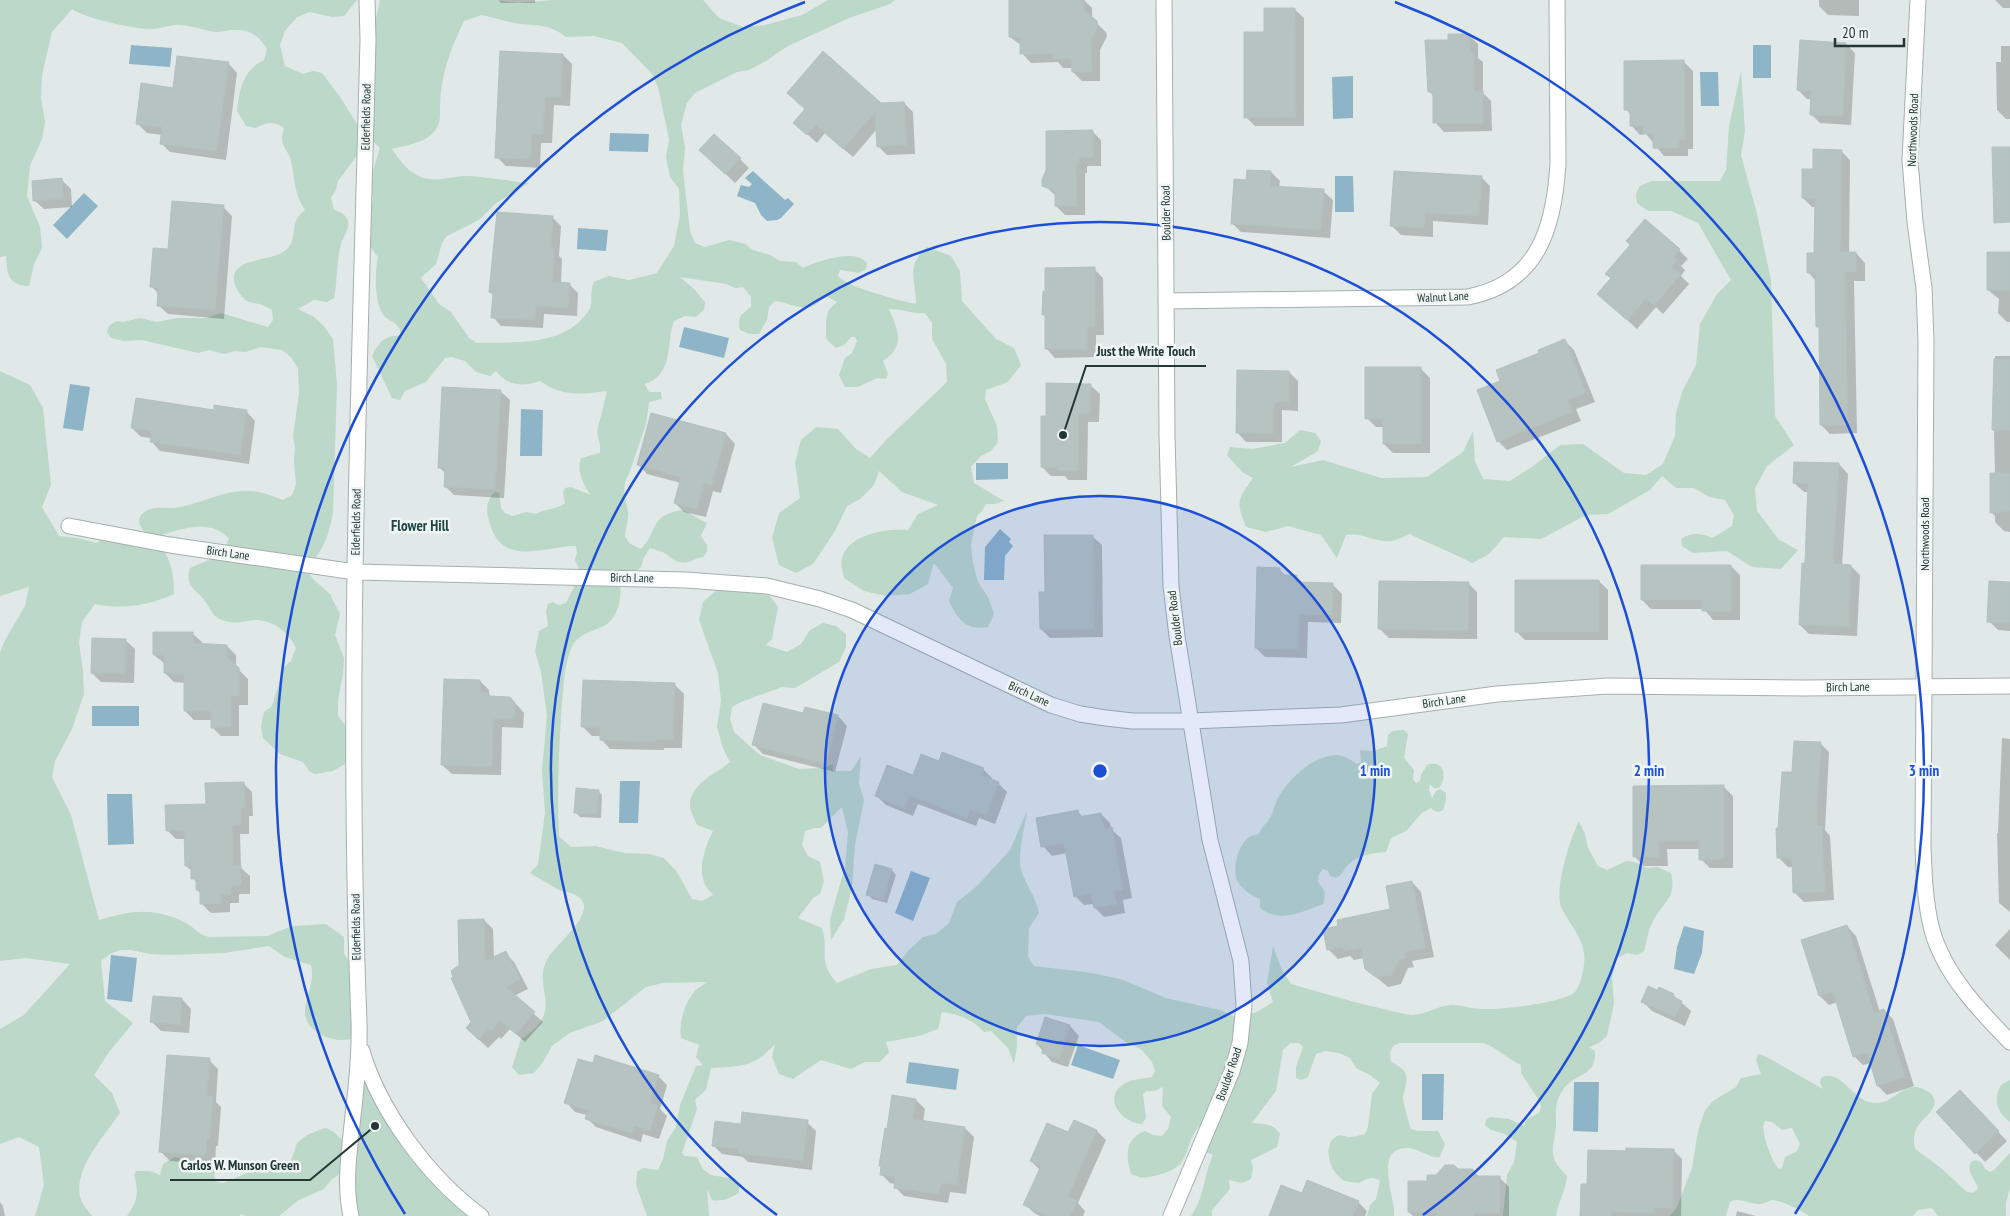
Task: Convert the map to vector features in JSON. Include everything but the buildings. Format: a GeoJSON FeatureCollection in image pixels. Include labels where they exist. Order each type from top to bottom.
{"type":"FeatureCollection","features":[{"type":"Feature","properties":{"kind":"street","name":"Elderfields Road"},"geometry":{"type":"LineString","coordinates":[[351,1216],[347,1198],[347,1174],[360,1044],[356,938],[355,572],[368,30],[367,0]]}},
{"type":"Feature","properties":{"kind":"street","name":"Boulder Road"},"geometry":{"type":"LineString","coordinates":[[1164,0],[1167,435],[1171,586],[1176,636],[1210,840],[1241,961],[1244,1005],[1240,1042],[1232,1071],[1171,1216]]}},
{"type":"Feature","properties":{"kind":"street","name":"Walnut Lane"},"geometry":{"type":"LineString","coordinates":[[1167,301],[1468,297],[1490,292],[1504,286],[1532,259],[1542,243],[1549,227],[1557,189],[1557,0]]}},
{"type":"Feature","properties":{"kind":"street","name":"Northwoods Road"},"geometry":{"type":"LineString","coordinates":[[1918,0],[1910,160],[1915,222],[1924,288],[1926,341],[1923,846],[1925,890],[1932,931],[1950,970],[1982,1014],[2010,1042]]}},
{"type":"Feature","properties":{"kind":"street","name":"Birch Lane"},"geometry":{"type":"LineString","coordinates":[[69,526],[170,545],[355,572],[686,580],[767,586],[820,598],[852,610],[1051,704],[1080,714],[1132,721],[1190,721],[1341,715],[1497,694],[1607,686],[1805,688],[2010,686]]}},
{"type":"Feature","properties":{"kind":"street","name":"Elderfields Road"},"geometry":{"type":"LineString","coordinates":[[360,1044],[373,1079],[404,1134],[443,1182],[481,1216]]}},
{"type":"Feature","properties":{"kind":"green space"},"geometry":{"type":"Polygon","coordinates":[[[0,0],[357,0],[344,16],[332,17],[310,12],[297,17],[285,31],[280,45],[285,66],[303,74],[313,71],[322,73],[357,124],[367,86],[375,23],[380,0],[495,0],[518,3],[553,0],[703,0],[719,18],[743,27],[765,25],[802,15],[828,0],[895,0],[890,4],[849,18],[788,46],[749,70],[737,72],[695,93],[687,103],[681,125],[685,148],[683,170],[690,231],[695,243],[705,247],[729,240],[745,244],[753,250],[770,255],[780,261],[796,262],[803,268],[836,257],[854,256],[867,263],[866,269],[859,273],[840,270],[838,276],[852,285],[863,289],[916,304],[913,273],[916,260],[920,254],[927,247],[951,256],[960,271],[962,301],[996,339],[1014,348],[1021,365],[1008,382],[986,390],[985,399],[997,426],[998,442],[991,451],[981,456],[971,467],[974,483],[1004,501],[986,504],[977,516],[971,544],[978,582],[988,597],[994,614],[988,627],[973,627],[963,622],[949,601],[953,588],[934,563],[928,584],[910,594],[886,596],[864,591],[844,578],[841,561],[845,550],[851,544],[869,534],[890,530],[908,530],[918,514],[938,505],[902,492],[879,471],[874,485],[860,499],[847,506],[835,531],[813,564],[796,573],[779,565],[772,538],[779,513],[800,498],[795,463],[801,440],[816,427],[838,429],[856,449],[870,458],[887,439],[947,382],[946,364],[932,339],[932,323],[925,313],[889,309],[898,337],[895,349],[883,361],[888,374],[886,379],[877,378],[858,387],[845,387],[839,375],[845,358],[852,353],[857,341],[855,337],[851,337],[844,345],[836,348],[827,340],[827,315],[837,302],[828,297],[811,307],[806,307],[775,301],[769,307],[767,320],[759,334],[750,334],[740,330],[739,326],[741,316],[751,307],[751,297],[743,287],[735,288],[726,284],[680,277],[705,302],[704,310],[696,317],[685,316],[674,321],[665,367],[656,378],[645,384],[649,392],[661,392],[662,399],[649,402],[646,424],[626,479],[624,493],[628,515],[625,536],[629,543],[641,549],[659,520],[672,512],[683,510],[707,523],[701,536],[707,545],[707,552],[703,557],[678,562],[663,552],[650,548],[643,559],[641,567],[620,585],[620,602],[613,618],[604,626],[581,637],[571,649],[566,668],[562,702],[558,803],[559,836],[571,847],[595,846],[625,853],[649,854],[664,858],[677,872],[692,899],[702,901],[713,895],[706,887],[702,876],[702,863],[705,849],[713,831],[697,825],[690,806],[694,791],[699,785],[730,762],[723,748],[717,727],[721,701],[718,673],[699,620],[703,602],[719,588],[747,589],[770,596],[778,607],[772,639],[766,645],[787,652],[801,644],[810,630],[823,623],[836,626],[846,634],[846,647],[839,662],[795,688],[782,687],[741,702],[732,707],[730,719],[734,732],[760,755],[799,769],[823,768],[833,764],[833,771],[851,771],[861,756],[859,783],[864,800],[855,845],[852,888],[844,919],[831,940],[830,919],[845,867],[848,832],[842,807],[821,828],[805,831],[802,845],[808,856],[820,862],[824,881],[820,894],[813,898],[798,918],[822,928],[825,943],[825,962],[837,983],[871,969],[897,965],[923,937],[936,934],[949,923],[957,902],[977,886],[1010,850],[1027,811],[1020,864],[1039,913],[1029,928],[1028,957],[1034,966],[1086,972],[1121,979],[1166,998],[1220,1010],[1235,1017],[1257,1012],[1273,1002],[1267,983],[1273,946],[1282,970],[1291,984],[1404,1014],[1417,1015],[1452,1005],[1490,1009],[1545,1002],[1569,996],[1575,992],[1584,968],[1583,947],[1562,909],[1560,901],[1561,878],[1564,865],[1579,821],[1585,834],[1588,848],[1598,866],[1607,870],[1626,861],[1648,868],[1657,867],[1671,873],[1672,888],[1671,894],[1651,925],[1644,951],[1637,955],[1627,953],[1617,958],[1612,977],[1614,1004],[1607,1036],[1599,1043],[1589,1047],[1595,1051],[1595,1059],[1592,1066],[1584,1074],[1573,1080],[1563,1090],[1558,1099],[1553,1152],[1556,1163],[1567,1176],[1556,1216],[1503,1216],[1507,1175],[1514,1162],[1517,1142],[1505,1134],[1491,1130],[1485,1125],[1486,1120],[1490,1117],[1509,1119],[1524,1126],[1527,1119],[1539,1113],[1541,1107],[1540,1102],[1521,1073],[1521,1065],[1493,1047],[1483,1043],[1400,1043],[1393,1046],[1390,1053],[1391,1061],[1403,1070],[1407,1077],[1403,1098],[1411,1129],[1438,1131],[1445,1144],[1440,1157],[1406,1148],[1396,1151],[1390,1157],[1388,1176],[1394,1216],[1367,1216],[1370,1205],[1376,1199],[1380,1181],[1372,1178],[1359,1183],[1343,1180],[1334,1171],[1328,1152],[1332,1140],[1337,1136],[1351,1137],[1365,1134],[1368,1127],[1372,1094],[1380,1083],[1356,1068],[1350,1058],[1339,1053],[1326,1051],[1316,1054],[1308,1077],[1301,1080],[1296,1078],[1296,1067],[1303,1047],[1299,1043],[1290,1043],[1283,1050],[1276,1091],[1252,1123],[1268,1125],[1277,1130],[1280,1134],[1277,1147],[1251,1160],[1253,1168],[1251,1179],[1242,1183],[1229,1180],[1230,1189],[1212,1210],[1212,1216],[1191,1216],[1199,1202],[1213,1155],[1206,1152],[1206,1125],[1199,1126],[1190,1141],[1186,1155],[1177,1166],[1169,1171],[1147,1177],[1131,1174],[1128,1149],[1133,1139],[1145,1131],[1153,1135],[1162,1136],[1168,1129],[1171,1117],[1162,1106],[1163,1087],[1154,1091],[1146,1091],[1143,1094],[1146,1118],[1142,1124],[1129,1120],[1118,1110],[1115,1104],[1116,1092],[1121,1086],[1132,1081],[1152,1077],[1155,1071],[1152,1062],[1142,1050],[1124,1041],[1099,1022],[1045,1014],[1026,1016],[1017,1027],[1017,1046],[1014,1064],[1008,1048],[991,1031],[984,1032],[965,1018],[942,1012],[938,1029],[919,1036],[886,1042],[889,1052],[880,1062],[865,1062],[851,1069],[821,1060],[793,1079],[779,1074],[772,1057],[775,1044],[753,1062],[739,1066],[711,1068],[706,1090],[695,1100],[697,1109],[682,1153],[684,1156],[697,1157],[703,1169],[711,1175],[735,1179],[739,1186],[739,1193],[726,1199],[712,1200],[707,1189],[709,1216],[647,1216],[636,1185],[637,1172],[643,1168],[658,1170],[663,1159],[667,1141],[676,1127],[680,1105],[696,1066],[703,1065],[696,1057],[699,1045],[681,1038],[681,1026],[683,1014],[690,997],[707,982],[663,983],[646,987],[603,1021],[570,1033],[552,1046],[534,1073],[519,1075],[512,1067],[521,1039],[535,1028],[543,1018],[545,999],[543,979],[548,958],[577,923],[584,908],[583,902],[578,896],[557,889],[530,873],[538,864],[545,813],[542,770],[547,716],[541,672],[535,651],[539,631],[548,626],[546,611],[548,604],[553,602],[558,605],[566,603],[581,573],[575,560],[576,546],[523,551],[512,549],[502,544],[494,533],[488,517],[487,507],[490,498],[495,492],[499,493],[501,508],[505,513],[512,516],[527,512],[536,514],[562,505],[565,503],[563,492],[565,488],[571,487],[591,495],[581,477],[579,468],[581,458],[600,453],[597,432],[607,391],[589,393],[564,392],[556,390],[540,381],[516,384],[505,380],[496,371],[490,376],[476,372],[465,361],[452,357],[445,358],[426,382],[405,391],[400,400],[392,398],[372,356],[382,341],[390,337],[399,336],[401,332],[396,324],[384,316],[378,304],[376,270],[378,257],[369,245],[369,216],[373,198],[370,180],[380,148],[363,132],[358,154],[338,181],[336,190],[331,198],[334,210],[345,216],[348,225],[339,251],[334,298],[327,302],[314,300],[298,309],[314,317],[323,325],[333,339],[337,384],[333,513],[324,544],[306,570],[330,594],[340,614],[335,635],[344,658],[338,700],[338,716],[345,725],[351,741],[345,764],[333,771],[315,774],[310,772],[303,762],[280,754],[263,738],[261,726],[264,712],[272,706],[284,667],[291,661],[296,648],[289,637],[275,625],[257,620],[230,622],[214,615],[190,585],[190,568],[221,555],[229,539],[222,532],[213,528],[193,527],[154,537],[170,564],[174,594],[146,604],[115,607],[95,604],[82,622],[79,643],[84,694],[72,729],[55,761],[52,777],[71,815],[99,920],[133,912],[153,912],[164,914],[186,923],[202,935],[209,937],[267,936],[292,926],[326,924],[344,937],[344,954],[349,960],[358,962],[365,1001],[364,1020],[356,1038],[351,1039],[339,1040],[331,1038],[322,1035],[312,1028],[306,1020],[305,1012],[311,985],[311,965],[285,957],[269,946],[224,953],[170,955],[120,950],[110,954],[101,961],[105,1001],[133,1023],[109,1052],[94,1075],[112,1093],[120,1113],[92,1152],[86,1163],[79,1185],[81,1199],[92,1216],[35,1216],[44,1185],[39,1147],[19,1137],[0,1144],[0,1029],[24,1015],[70,964],[26,958],[0,961],[0,653],[4,642],[25,606],[29,587],[0,596],[0,371],[30,385],[43,408],[51,485],[42,507],[59,536],[78,538],[96,543],[120,534],[132,532],[145,533],[140,526],[139,520],[143,513],[153,508],[173,508],[239,491],[257,492],[283,500],[292,495],[296,484],[293,437],[299,393],[298,368],[291,357],[282,350],[260,347],[246,352],[235,351],[224,354],[209,350],[198,353],[142,340],[124,341],[111,338],[107,332],[109,326],[116,321],[123,322],[140,318],[157,322],[177,318],[206,318],[221,313],[268,327],[273,320],[272,310],[263,305],[247,301],[242,296],[235,285],[234,276],[237,269],[243,265],[271,257],[286,250],[292,240],[296,220],[305,210],[297,192],[291,161],[283,143],[282,134],[284,128],[270,123],[256,128],[246,126],[237,111],[243,81],[257,64],[264,60],[267,49],[261,40],[253,34],[238,30],[217,32],[176,25],[153,29],[136,28],[99,20],[72,9],[52,32],[42,75],[41,98],[45,122],[42,139],[30,166],[27,196],[40,227],[42,248],[34,264],[29,286],[13,281],[8,273],[6,256],[0,257],[0,0]],[[482,15],[464,21],[459,31],[444,73],[440,96],[440,120],[436,129],[430,136],[420,142],[392,149],[407,168],[418,176],[425,178],[441,179],[468,176],[529,183],[495,204],[479,220],[447,236],[442,243],[436,264],[421,278],[439,304],[451,312],[469,338],[477,343],[540,340],[568,330],[580,321],[590,308],[594,282],[608,276],[629,280],[657,273],[674,246],[680,215],[679,189],[670,177],[666,157],[669,139],[658,87],[652,74],[622,43],[594,36],[566,37],[545,26],[516,23],[482,15]]]}},
{"type":"Feature","properties":{"kind":"green space"},"geometry":{"type":"Polygon","coordinates":[[[1741,71],[1745,131],[1741,155],[1757,214],[1771,280],[1775,416],[1794,445],[1767,466],[1755,488],[1757,511],[1779,540],[1798,550],[1781,569],[1752,567],[1727,551],[1693,553],[1682,546],[1681,539],[1689,535],[1700,534],[1712,538],[1732,526],[1734,515],[1725,500],[1709,497],[1694,488],[1676,488],[1662,476],[1650,490],[1608,514],[1586,515],[1541,539],[1504,537],[1488,555],[1472,563],[1410,534],[1389,541],[1352,534],[1346,535],[1337,558],[1321,535],[1288,526],[1266,532],[1246,527],[1240,501],[1253,478],[1242,472],[1227,455],[1230,447],[1253,449],[1285,443],[1300,430],[1315,433],[1321,441],[1318,451],[1291,467],[1323,460],[1381,478],[1427,477],[1463,452],[1473,431],[1475,461],[1483,479],[1510,481],[1560,445],[1583,444],[1624,473],[1646,475],[1663,464],[1675,436],[1676,413],[1682,392],[1696,365],[1700,324],[1717,294],[1731,280],[1698,223],[1671,211],[1648,211],[1637,203],[1636,194],[1640,186],[1652,181],[1720,181],[1726,170],[1729,126],[1741,71]]]}},
{"type":"Feature","properties":{"kind":"green space"},"geometry":{"type":"Polygon","coordinates":[[[1404,730],[1408,734],[1404,758],[1414,770],[1413,779],[1416,783],[1420,781],[1427,765],[1437,765],[1443,770],[1442,784],[1439,788],[1434,788],[1430,784],[1429,790],[1432,798],[1436,791],[1440,789],[1446,793],[1443,810],[1437,812],[1431,808],[1422,813],[1406,831],[1391,838],[1386,852],[1370,854],[1355,859],[1336,878],[1330,876],[1328,871],[1323,869],[1319,874],[1318,882],[1324,892],[1323,904],[1299,913],[1283,916],[1268,913],[1260,908],[1260,899],[1242,888],[1238,882],[1235,865],[1244,842],[1251,836],[1259,834],[1270,818],[1281,792],[1309,764],[1327,756],[1336,755],[1347,758],[1357,764],[1361,762],[1360,750],[1374,751],[1387,746],[1388,735],[1393,731],[1404,730]]]}},
{"type":"Feature","properties":{"kind":"green space"},"geometry":{"type":"Polygon","coordinates":[[[1758,1054],[1763,1055],[1823,1089],[1820,1082],[1822,1077],[1830,1076],[1836,1078],[1868,1102],[1883,1102],[1912,1087],[1918,1087],[1928,1092],[1934,1098],[1935,1103],[1916,1130],[1914,1137],[1915,1149],[1941,1168],[1967,1192],[1973,1193],[1978,1189],[1970,1173],[1971,1162],[1976,1160],[1982,1163],[1985,1169],[1990,1172],[2010,1153],[2010,1188],[2006,1203],[2006,1216],[1938,1216],[1932,1208],[1918,1210],[1913,1216],[1809,1216],[1791,1206],[1772,1200],[1759,1204],[1740,1200],[1730,1202],[1726,1216],[1670,1216],[1677,1207],[1692,1168],[1698,1131],[1705,1110],[1713,1101],[1736,1087],[1741,1078],[1761,1074],[1756,1060],[1758,1054]],[[1765,1121],[1765,1138],[1770,1153],[1779,1169],[1782,1168],[1785,1157],[1797,1151],[1800,1144],[1792,1128],[1782,1130],[1772,1122],[1765,1121]]]}},
{"type":"Feature","properties":{"kind":"green space"},"geometry":{"type":"Polygon","coordinates":[[[359,1058],[393,1117],[481,1216],[351,1216],[344,1171],[331,1180],[324,1189],[299,1200],[279,1216],[246,1216],[240,1214],[240,1216],[127,1216],[137,1196],[134,1175],[136,1171],[150,1171],[160,1175],[163,1164],[175,1157],[213,1168],[217,1182],[223,1183],[266,1165],[282,1165],[290,1162],[297,1143],[307,1135],[322,1129],[326,1128],[334,1132],[342,1140],[344,1147],[359,1058]]]}},
{"type":"Feature","properties":{"kind":"green space"},"geometry":{"type":"Polygon","coordinates":[[[2010,1080],[2010,1122],[1999,1110],[1997,1096],[2001,1085],[2010,1080]]]}},
{"type":"Feature","properties":{"kind":"water"},"geometry":{"type":"Polygon","coordinates":[[[131,45],[172,48],[170,67],[129,64],[131,45]]]}},
{"type":"Feature","properties":{"kind":"water"},"geometry":{"type":"Polygon","coordinates":[[[1753,45],[1771,45],[1771,78],[1753,78],[1753,45]]]}},
{"type":"Feature","properties":{"kind":"water"},"geometry":{"type":"Polygon","coordinates":[[[1700,72],[1718,72],[1719,106],[1701,106],[1700,72]]]}},
{"type":"Feature","properties":{"kind":"water"},"geometry":{"type":"Polygon","coordinates":[[[1353,76],[1353,118],[1333,119],[1332,77],[1353,76]]]}},
{"type":"Feature","properties":{"kind":"water"},"geometry":{"type":"Polygon","coordinates":[[[610,133],[649,134],[648,152],[609,151],[610,133]]]}},
{"type":"Feature","properties":{"kind":"water"},"geometry":{"type":"Polygon","coordinates":[[[753,171],[785,200],[788,198],[794,204],[781,218],[767,221],[761,215],[755,203],[737,196],[741,185],[749,187],[752,184],[745,178],[753,171]]]}},
{"type":"Feature","properties":{"kind":"water"},"geometry":{"type":"Polygon","coordinates":[[[1335,176],[1353,176],[1354,212],[1335,212],[1335,176]]]}},
{"type":"Feature","properties":{"kind":"water"},"geometry":{"type":"Polygon","coordinates":[[[84,193],[98,206],[67,239],[53,225],[84,193]]]}},
{"type":"Feature","properties":{"kind":"water"},"geometry":{"type":"Polygon","coordinates":[[[578,228],[608,230],[606,251],[577,249],[578,228]]]}},
{"type":"Feature","properties":{"kind":"water"},"geometry":{"type":"Polygon","coordinates":[[[684,327],[729,338],[724,358],[679,347],[684,327]]]}},
{"type":"Feature","properties":{"kind":"water"},"geometry":{"type":"Polygon","coordinates":[[[70,384],[90,387],[83,431],[63,428],[70,384]]]}},
{"type":"Feature","properties":{"kind":"water"},"geometry":{"type":"Polygon","coordinates":[[[521,409],[543,410],[542,456],[520,456],[521,409]]]}},
{"type":"Feature","properties":{"kind":"water"},"geometry":{"type":"Polygon","coordinates":[[[976,463],[1008,463],[1008,479],[976,480],[976,463]]]}},
{"type":"Feature","properties":{"kind":"water"},"geometry":{"type":"Polygon","coordinates":[[[1000,529],[1011,539],[1009,542],[1013,546],[1005,556],[1004,580],[984,580],[985,547],[1000,529]]]}},
{"type":"Feature","properties":{"kind":"water"},"geometry":{"type":"Polygon","coordinates":[[[92,706],[139,706],[139,726],[92,726],[92,706]]]}},
{"type":"Feature","properties":{"kind":"water"},"geometry":{"type":"Polygon","coordinates":[[[620,781],[640,781],[638,823],[619,823],[620,781]]]}},
{"type":"Feature","properties":{"kind":"water"},"geometry":{"type":"Polygon","coordinates":[[[107,794],[132,794],[134,844],[108,845],[107,794]]]}},
{"type":"Feature","properties":{"kind":"water"},"geometry":{"type":"Polygon","coordinates":[[[911,871],[930,878],[913,921],[895,913],[911,871]]]}},
{"type":"Feature","properties":{"kind":"water"},"geometry":{"type":"Polygon","coordinates":[[[1684,926],[1704,931],[1702,953],[1694,974],[1674,969],[1677,947],[1684,926]]]}},
{"type":"Feature","properties":{"kind":"water"},"geometry":{"type":"Polygon","coordinates":[[[111,955],[137,958],[132,1002],[107,999],[111,955]]]}},
{"type":"Feature","properties":{"kind":"water"},"geometry":{"type":"Polygon","coordinates":[[[1078,1045],[1120,1060],[1113,1079],[1071,1065],[1078,1045]]]}},
{"type":"Feature","properties":{"kind":"water"},"geometry":{"type":"Polygon","coordinates":[[[909,1062],[959,1069],[956,1090],[906,1083],[909,1062]]]}},
{"type":"Feature","properties":{"kind":"water"},"geometry":{"type":"Polygon","coordinates":[[[1422,1074],[1444,1074],[1443,1120],[1422,1120],[1422,1074]]]}},
{"type":"Feature","properties":{"kind":"water"},"geometry":{"type":"Polygon","coordinates":[[[1574,1082],[1599,1082],[1598,1132],[1573,1131],[1574,1082]]]}},
{"type":"Feature","properties":{"kind":"place","name":"Just the Write Touch"},"geometry":{"type":"Point","coordinates":[1063,435]}},
{"type":"Feature","properties":{"kind":"place","name":"Carlos W. Munson Green"},"geometry":{"type":"Point","coordinates":[375,1126]}},
{"type":"Feature","properties":{"kind":"district","name":"Flower Hill"},"geometry":{"type":"Point","coordinates":[420,526]}}]}
